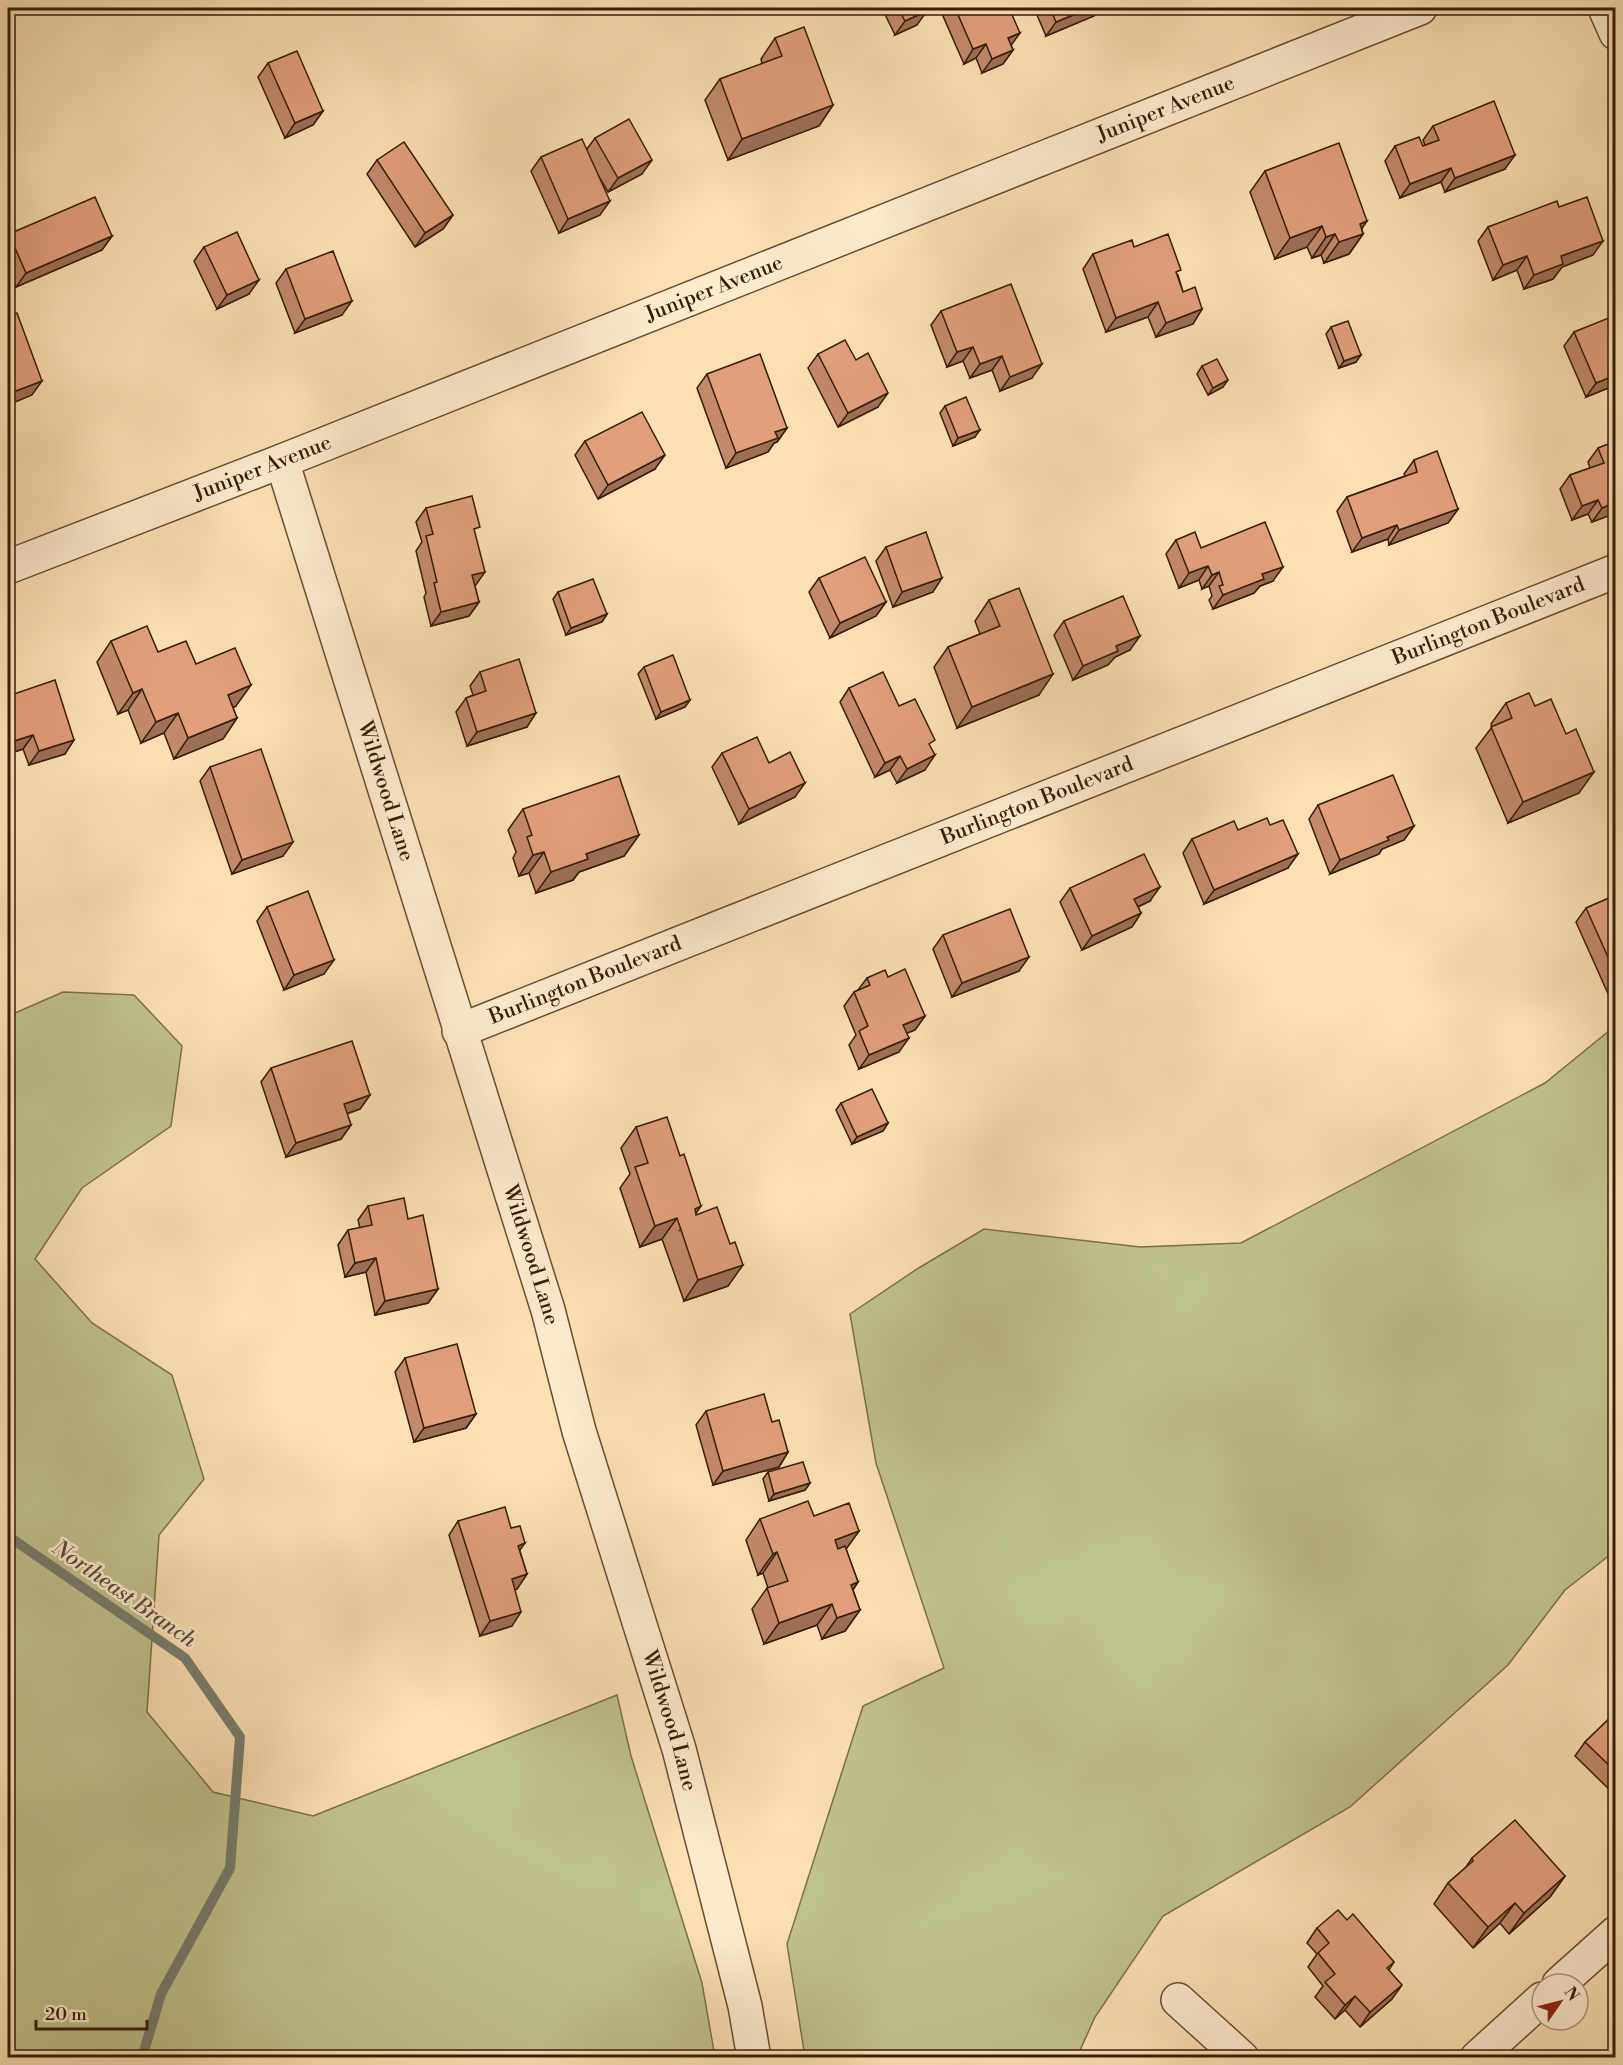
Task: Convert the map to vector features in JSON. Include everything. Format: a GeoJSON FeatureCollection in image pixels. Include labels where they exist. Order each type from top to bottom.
{"type":"FeatureCollection","features":[{"type":"Feature","properties":{"kind":"street","name":"Juniper Avenue"},"geometry":{"type":"LineString","coordinates":[[8,567],[282,461],[1420,8]]}},
{"type":"Feature","properties":{"kind":"street"},"geometry":{"type":"LineString","coordinates":[[1605,8],[1616,33]]}},
{"type":"Feature","properties":{"kind":"street","name":"Wildwood Lane"},"geometry":{"type":"LineString","coordinates":[[282,461],[548,1310],[579,1431],[679,1749],[745,2006],[754,2058]]}},
{"type":"Feature","properties":{"kind":"street","name":"Burlington Boulevard"},"geometry":{"type":"LineString","coordinates":[[459,1031],[1616,571]]}},
{"type":"Feature","properties":{"kind":"street"},"geometry":{"type":"LineString","coordinates":[[1572,1972],[1616,1933]]}},
{"type":"Feature","properties":{"kind":"street"},"geometry":{"type":"LineString","coordinates":[[1178,2000],[1242,2058]]}},
{"type":"Feature","properties":{"kind":"street"},"geometry":{"type":"LineString","coordinates":[[1477,2058],[1530,2010]]}},
{"type":"Feature","properties":{"kind":"green space"},"geometry":{"type":"Polygon","coordinates":[[[63,992],[134,995],[182,1046],[171,1126],[82,1188],[35,1259],[92,1323],[172,1375],[204,1479],[159,1535],[147,1712],[213,1792],[313,1816],[617,1695],[631,1756],[702,1983],[715,2057],[8,2057],[8,1016],[63,992]]]}},
{"type":"Feature","properties":{"kind":"green space"},"geometry":{"type":"Polygon","coordinates":[[[1615,1026],[1615,1551],[1565,1590],[1508,1665],[1350,1807],[1163,1916],[1095,2017],[1077,2057],[805,2057],[787,1944],[863,1706],[944,1668],[876,1463],[850,1314],[917,1269],[984,1229],[1140,1247],[1241,1243],[1545,1083],[1615,1026]]]}},
{"type":"Feature","properties":{"kind":"building"},"geometry":{"type":"Polygon","coordinates":[[[898,8],[925,8],[927,11],[905,21],[898,8]]]}},
{"type":"Feature","properties":{"kind":"building"},"geometry":{"type":"Polygon","coordinates":[[[955,8],[1009,8],[1020,33],[1008,38],[1013,50],[992,59],[986,44],[973,49],[955,8]]]}},
{"type":"Feature","properties":{"kind":"building"},"geometry":{"type":"Polygon","coordinates":[[[1050,8],[1090,8],[1056,22],[1050,8]]]}},
{"type":"Feature","properties":{"kind":"building"},"geometry":{"type":"Polygon","coordinates":[[[804,27],[833,105],[742,139],[720,79],[782,56],[775,38],[804,27]]]}},
{"type":"Feature","properties":{"kind":"building"},"geometry":{"type":"Polygon","coordinates":[[[297,51],[323,111],[295,123],[268,63],[297,51]]]}},
{"type":"Feature","properties":{"kind":"building"},"geometry":{"type":"Polygon","coordinates":[[[1494,101],[1515,155],[1455,178],[1451,168],[1410,184],[1395,146],[1419,137],[1423,146],[1439,140],[1433,126],[1494,101]]]}},
{"type":"Feature","properties":{"kind":"building"},"geometry":{"type":"Polygon","coordinates":[[[629,119],[652,160],[618,178],[595,138],[629,119]]]}},
{"type":"Feature","properties":{"kind":"building"},"geometry":{"type":"Polygon","coordinates":[[[582,139],[610,201],[568,219],[541,157],[582,139]]]}},
{"type":"Feature","properties":{"kind":"building"},"geometry":{"type":"Polygon","coordinates":[[[404,142],[453,215],[425,233],[377,160],[404,142]]]}},
{"type":"Feature","properties":{"kind":"building"},"geometry":{"type":"Polygon","coordinates":[[[1339,143],[1367,221],[1360,224],[1363,234],[1339,242],[1335,234],[1326,237],[1322,226],[1290,238],[1265,171],[1339,143]]]}},
{"type":"Feature","properties":{"kind":"building"},"geometry":{"type":"Polygon","coordinates":[[[95,197],[112,236],[26,273],[9,234],[95,197]]]}},
{"type":"Feature","properties":{"kind":"building"},"geometry":{"type":"Polygon","coordinates":[[[1587,197],[1603,241],[1561,256],[1563,264],[1534,275],[1527,256],[1503,265],[1488,227],[1557,201],[1559,207],[1587,197]]]}},
{"type":"Feature","properties":{"kind":"building"},"geometry":{"type":"Polygon","coordinates":[[[237,232],[259,280],[227,295],[204,247],[237,232]]]}},
{"type":"Feature","properties":{"kind":"building"},"geometry":{"type":"Polygon","coordinates":[[[1168,234],[1181,270],[1176,272],[1183,292],[1195,287],[1202,309],[1166,323],[1158,302],[1116,318],[1093,254],[1132,240],[1134,247],[1168,234]]]}},
{"type":"Feature","properties":{"kind":"building"},"geometry":{"type":"Polygon","coordinates":[[[333,251],[352,301],[305,319],[286,269],[333,251]]]}},
{"type":"Feature","properties":{"kind":"building"},"geometry":{"type":"Polygon","coordinates":[[[1011,284],[1042,364],[1010,377],[1002,356],[980,364],[973,347],[957,352],[941,311],[1011,284]]]}},
{"type":"Feature","properties":{"kind":"building"},"geometry":{"type":"Polygon","coordinates":[[[17,313],[42,381],[8,394],[8,317],[17,313]]]}},
{"type":"Feature","properties":{"kind":"building"},"geometry":{"type":"Polygon","coordinates":[[[1616,315],[1616,375],[1596,383],[1574,332],[1616,315]]]}},
{"type":"Feature","properties":{"kind":"building"},"geometry":{"type":"Polygon","coordinates":[[[1348,321],[1361,355],[1344,361],[1331,327],[1348,321]]]}},
{"type":"Feature","properties":{"kind":"building"},"geometry":{"type":"Polygon","coordinates":[[[845,340],[856,360],[868,353],[888,393],[848,413],[818,354],[845,340]]]}},
{"type":"Feature","properties":{"kind":"building"},"geometry":{"type":"Polygon","coordinates":[[[760,354],[787,428],[775,432],[778,438],[736,453],[707,374],[760,354]]]}},
{"type":"Feature","properties":{"kind":"building"},"geometry":{"type":"Polygon","coordinates":[[[1217,359],[1228,380],[1213,388],[1202,366],[1217,359]]]}},
{"type":"Feature","properties":{"kind":"building"},"geometry":{"type":"Polygon","coordinates":[[[966,397],[980,430],[958,438],[945,406],[966,397]]]}},
{"type":"Feature","properties":{"kind":"building"},"geometry":{"type":"Polygon","coordinates":[[[642,412],[665,455],[608,485],[585,441],[642,412]]]}},
{"type":"Feature","properties":{"kind":"building"},"geometry":{"type":"Polygon","coordinates":[[[1616,441],[1616,502],[1602,508],[1598,500],[1582,506],[1570,475],[1604,463],[1598,448],[1616,441]]]}},
{"type":"Feature","properties":{"kind":"building"},"geometry":{"type":"Polygon","coordinates":[[[1437,451],[1458,509],[1399,530],[1397,525],[1362,538],[1347,497],[1417,472],[1414,460],[1437,451]]]}},
{"type":"Feature","properties":{"kind":"building"},"geometry":{"type":"Polygon","coordinates":[[[472,496],[480,527],[474,529],[485,572],[472,575],[479,602],[441,612],[434,583],[437,582],[426,536],[433,534],[426,508],[472,496]]]}},
{"type":"Feature","properties":{"kind":"building"},"geometry":{"type":"Polygon","coordinates":[[[1265,522],[1283,567],[1262,574],[1264,579],[1223,595],[1219,586],[1223,585],[1219,572],[1212,575],[1208,566],[1189,573],[1176,540],[1195,532],[1201,548],[1265,522]]]}},
{"type":"Feature","properties":{"kind":"building"},"geometry":{"type":"Polygon","coordinates":[[[926,532],[942,578],[902,592],[886,547],[926,532]]]}},
{"type":"Feature","properties":{"kind":"building"},"geometry":{"type":"Polygon","coordinates":[[[865,557],[886,602],[840,623],[819,578],[865,557]]]}},
{"type":"Feature","properties":{"kind":"building"},"geometry":{"type":"Polygon","coordinates":[[[593,579],[607,614],[571,628],[558,592],[593,579]]]}},
{"type":"Feature","properties":{"kind":"building"},"geometry":{"type":"Polygon","coordinates":[[[1019,588],[1053,674],[972,707],[948,647],[1000,626],[989,600],[1019,588]]]}},
{"type":"Feature","properties":{"kind":"building"},"geometry":{"type":"Polygon","coordinates":[[[1123,596],[1140,636],[1116,646],[1118,651],[1083,666],[1064,621],[1123,596]]]}},
{"type":"Feature","properties":{"kind":"building"},"geometry":{"type":"Polygon","coordinates":[[[147,626],[158,652],[186,641],[196,664],[235,648],[251,685],[228,695],[237,718],[188,738],[178,713],[156,722],[142,689],[133,693],[111,641],[147,626]]]}},
{"type":"Feature","properties":{"kind":"building"},"geometry":{"type":"Polygon","coordinates":[[[673,655],[690,700],[661,712],[644,667],[673,655]]]}},
{"type":"Feature","properties":{"kind":"building"},"geometry":{"type":"Polygon","coordinates":[[[519,659],[536,713],[477,732],[466,698],[486,691],[480,672],[519,659]]]}},
{"type":"Feature","properties":{"kind":"building"},"geometry":{"type":"Polygon","coordinates":[[[883,672],[899,706],[915,699],[935,740],[929,744],[935,755],[907,769],[900,756],[885,763],[849,688],[883,672]]]}},
{"type":"Feature","properties":{"kind":"building"},"geometry":{"type":"Polygon","coordinates":[[[55,680],[74,740],[39,751],[33,735],[8,743],[8,696],[55,680]]]}},
{"type":"Feature","properties":{"kind":"building"},"geometry":{"type":"Polygon","coordinates":[[[1529,693],[1535,706],[1551,699],[1566,734],[1576,729],[1594,772],[1523,802],[1491,727],[1512,718],[1506,703],[1529,693]]]}},
{"type":"Feature","properties":{"kind":"building"},"geometry":{"type":"Polygon","coordinates":[[[757,737],[769,763],[790,752],[805,783],[749,809],[722,753],[757,737]]]}},
{"type":"Feature","properties":{"kind":"building"},"geometry":{"type":"Polygon","coordinates":[[[261,749],[293,842],[242,860],[210,767],[261,749]]]}},
{"type":"Feature","properties":{"kind":"building"},"geometry":{"type":"Polygon","coordinates":[[[1393,775],[1414,826],[1387,837],[1389,840],[1340,860],[1318,805],[1393,775]]]}},
{"type":"Feature","properties":{"kind":"building"},"geometry":{"type":"Polygon","coordinates":[[[619,776],[639,835],[586,854],[588,859],[551,872],[544,852],[533,855],[527,837],[532,835],[523,809],[619,776]]]}},
{"type":"Feature","properties":{"kind":"building"},"geometry":{"type":"Polygon","coordinates":[[[1267,818],[1270,825],[1283,820],[1298,854],[1214,890],[1192,839],[1234,821],[1238,830],[1267,818]]]}},
{"type":"Feature","properties":{"kind":"building"},"geometry":{"type":"Polygon","coordinates":[[[1144,854],[1160,887],[1134,899],[1141,913],[1092,936],[1070,888],[1144,854]]]}},
{"type":"Feature","properties":{"kind":"building"},"geometry":{"type":"Polygon","coordinates":[[[308,891],[334,960],[294,975],[267,907],[308,891]]]}},
{"type":"Feature","properties":{"kind":"building"},"geometry":{"type":"Polygon","coordinates":[[[1616,895],[1616,975],[1586,908],[1616,895]]]}},
{"type":"Feature","properties":{"kind":"building"},"geometry":{"type":"Polygon","coordinates":[[[1010,909],[1029,957],[962,983],[943,935],[1010,909]]]}},
{"type":"Feature","properties":{"kind":"building"},"geometry":{"type":"Polygon","coordinates":[[[905,969],[925,1016],[903,1025],[909,1038],[869,1055],[859,1031],[868,1026],[854,992],[870,985],[867,978],[885,970],[888,977],[905,969]]]}},
{"type":"Feature","properties":{"kind":"building"},"geometry":{"type":"Polygon","coordinates":[[[352,1041],[370,1095],[344,1104],[351,1125],[296,1143],[271,1068],[352,1041]]]}},
{"type":"Feature","properties":{"kind":"building"},"geometry":{"type":"Polygon","coordinates":[[[872,1089],[888,1123],[857,1137],[841,1103],[872,1089]]]}},
{"type":"Feature","properties":{"kind":"building"},"geometry":{"type":"Polygon","coordinates":[[[667,1117],[680,1156],[684,1154],[701,1206],[695,1209],[696,1215],[717,1207],[730,1244],[735,1242],[743,1265],[698,1280],[677,1218],[655,1226],[635,1167],[648,1163],[636,1127],[667,1117]]]}},
{"type":"Feature","properties":{"kind":"building"},"geometry":{"type":"Polygon","coordinates":[[[404,1198],[408,1219],[423,1215],[438,1289],[385,1301],[376,1258],[355,1263],[348,1230],[372,1225],[368,1206],[404,1198]]]}},
{"type":"Feature","properties":{"kind":"building"},"geometry":{"type":"Polygon","coordinates":[[[457,1344],[476,1414],[424,1428],[405,1358],[457,1344]]]}},
{"type":"Feature","properties":{"kind":"building"},"geometry":{"type":"Polygon","coordinates":[[[764,1394],[772,1422],[779,1420],[788,1452],[723,1471],[706,1411],[764,1394]]]}},
{"type":"Feature","properties":{"kind":"building"},"geometry":{"type":"Polygon","coordinates":[[[803,1462],[810,1483],[774,1494],[768,1472],[803,1462]]]}},
{"type":"Feature","properties":{"kind":"building"},"geometry":{"type":"Polygon","coordinates":[[[808,1501],[814,1516],[849,1503],[859,1531],[835,1540],[838,1549],[845,1546],[858,1582],[851,1585],[860,1610],[837,1618],[832,1604],[779,1623],[767,1588],[788,1581],[777,1552],[773,1554],[760,1519],[808,1501]]]}},
{"type":"Feature","properties":{"kind":"building"},"geometry":{"type":"Polygon","coordinates":[[[505,1507],[511,1528],[520,1526],[525,1543],[518,1546],[527,1574],[512,1579],[521,1612],[490,1621],[458,1521],[505,1507]]]}},
{"type":"Feature","properties":{"kind":"building"},"geometry":{"type":"Polygon","coordinates":[[[1616,1712],[1616,1772],[1585,1742],[1616,1712]]]}},
{"type":"Feature","properties":{"kind":"building"},"geometry":{"type":"Polygon","coordinates":[[[1515,1820],[1565,1876],[1524,1913],[1515,1903],[1488,1927],[1448,1883],[1515,1820]]]}},
{"type":"Feature","properties":{"kind":"building"},"geometry":{"type":"Polygon","coordinates":[[[1338,1910],[1347,1920],[1353,1914],[1394,1962],[1387,1968],[1402,1985],[1370,2012],[1355,1996],[1345,2005],[1325,1982],[1335,1974],[1318,1953],[1329,1943],[1317,1928],[1338,1910]]]}},
{"type":"Feature","properties":{"kind":"waterway","name":"Northeast Branch"},"geometry":{"type":"LineString","coordinates":[[8,1536],[185,1658],[240,1737],[230,1868],[161,1994],[142,2058]]}}]}
